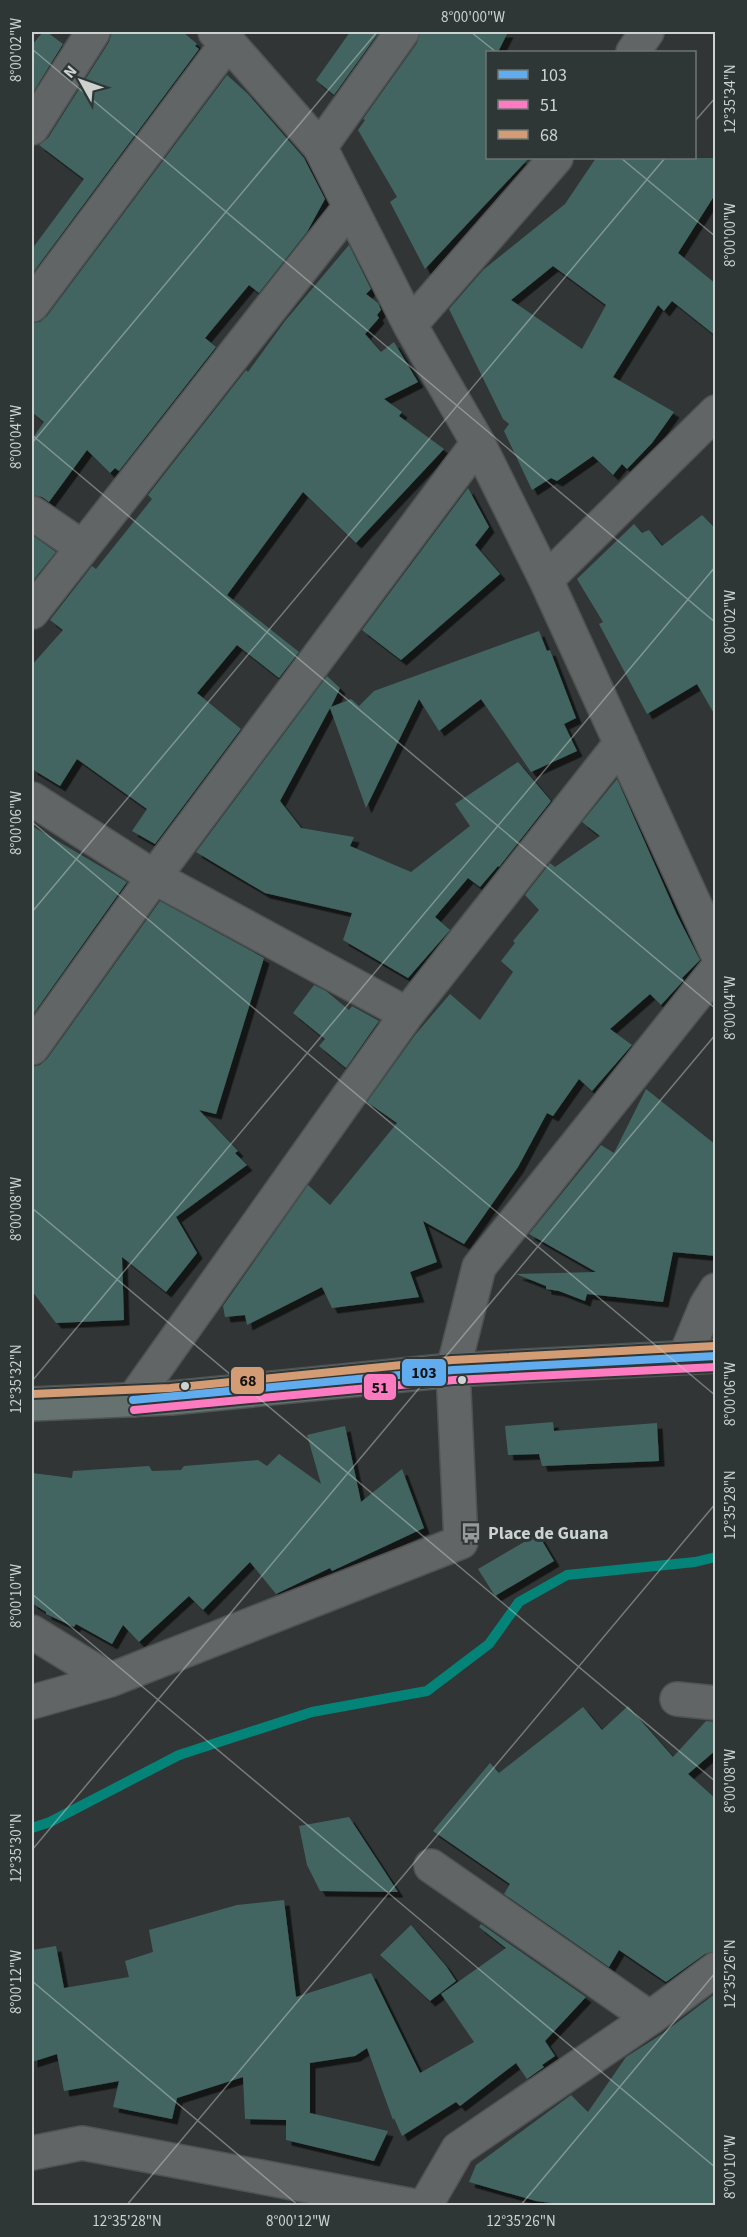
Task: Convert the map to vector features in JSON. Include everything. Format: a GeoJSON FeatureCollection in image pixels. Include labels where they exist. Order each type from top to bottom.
{"type":"FeatureCollection","features":[{"type":"Feature","properties":{"kind":"main road"},"geometry":{"type":"LineString","coordinates":[[32,1404],[171,1398],[453,1371],[700,1357]]}},
{"type":"Feature","properties":{"kind":"street"},"geometry":{"type":"LineString","coordinates":[[32,128],[93,32]]}},
{"type":"Feature","properties":{"kind":"street"},"geometry":{"type":"LineString","coordinates":[[320,147],[402,32]]}},
{"type":"Feature","properties":{"kind":"street"},"geometry":{"type":"LineString","coordinates":[[634,51],[647,32]]}},
{"type":"Feature","properties":{"kind":"street"},"geometry":{"type":"LineString","coordinates":[[32,305],[222,37],[320,147],[410,325],[478,443],[546,580],[716,951]]}},
{"type":"Feature","properties":{"kind":"street"},"geometry":{"type":"LineString","coordinates":[[410,325],[555,159]]}},
{"type":"Feature","properties":{"kind":"street"},"geometry":{"type":"LineString","coordinates":[[32,612],[350,207]]}},
{"type":"Feature","properties":{"kind":"street"},"geometry":{"type":"LineString","coordinates":[[546,580],[716,412]]}},
{"type":"Feature","properties":{"kind":"street"},"geometry":{"type":"LineString","coordinates":[[32,1048],[154,877],[478,443]]}},
{"type":"Feature","properties":{"kind":"street"},"geometry":{"type":"LineString","coordinates":[[32,513],[82,547]]}},
{"type":"Feature","properties":{"kind":"street"},"geometry":{"type":"LineString","coordinates":[[133,1400],[407,1014],[621,743]]}},
{"type":"Feature","properties":{"kind":"street"},"geometry":{"type":"LineString","coordinates":[[32,799],[154,877],[407,1014]]}},
{"type":"Feature","properties":{"kind":"street"},"geometry":{"type":"LineString","coordinates":[[32,1702],[110,1680],[460,1542],[453,1371],[479,1267],[716,970]]}},
{"type":"Feature","properties":{"kind":"street"},"geometry":{"type":"LineString","coordinates":[[700,1357],[706,1306],[716,1290]]}},
{"type":"Feature","properties":{"kind":"street"},"geometry":{"type":"LineString","coordinates":[[32,1632],[110,1680]]}},
{"type":"Feature","properties":{"kind":"street"},"geometry":{"type":"LineString","coordinates":[[677,1699],[716,1702]]}},
{"type":"Feature","properties":{"kind":"street"},"geometry":{"type":"LineString","coordinates":[[431,1866],[650,2018]]}},
{"type":"Feature","properties":{"kind":"street"},"geometry":{"type":"LineString","coordinates":[[425,2205],[458,2149],[650,2018],[716,1969]]}},
{"type":"Feature","properties":{"kind":"street"},"geometry":{"type":"LineString","coordinates":[[32,2153],[82,2143],[414,2205]]}},
{"type":"Feature","properties":{"kind":"building"},"geometry":{"type":"Polygon","coordinates":[[[43,32],[47,32],[63,44],[32,94],[32,45],[43,32]]]}},
{"type":"Feature","properties":{"kind":"building"},"geometry":{"type":"Polygon","coordinates":[[[112,32],[183,32],[197,44],[195,46],[199,49],[32,274],[32,249],[84,179],[39,145],[48,138],[109,42],[112,32]]]}},
{"type":"Feature","properties":{"kind":"building"},"geometry":{"type":"Polygon","coordinates":[[[350,32],[379,32],[334,95],[316,80],[350,32]]]}},
{"type":"Feature","properties":{"kind":"building"},"geometry":{"type":"Polygon","coordinates":[[[420,32],[508,32],[498,51],[486,51],[486,159],[528,159],[425,269],[390,202],[397,197],[358,130],[365,120],[363,119],[417,43],[420,32]]]}},
{"type":"Feature","properties":{"kind":"building"},"geometry":{"type":"Polygon","coordinates":[[[227,75],[248,94],[304,158],[325,199],[307,232],[259,293],[249,285],[205,338],[216,347],[119,471],[115,468],[110,473],[87,450],[49,502],[42,497],[32,495],[32,439],[44,422],[32,412],[32,323],[40,322],[47,316],[227,75]]]}},
{"type":"Feature","properties":{"kind":"building"},"geometry":{"type":"Polygon","coordinates":[[[716,158],[716,193],[678,253],[716,284],[716,336],[672,301],[664,311],[658,305],[613,377],[674,412],[652,443],[627,469],[622,464],[613,475],[593,456],[557,481],[551,478],[532,490],[504,431],[509,424],[503,419],[449,309],[483,270],[565,204],[595,159],[716,158]],[[553,266],[511,300],[582,349],[606,305],[553,266]]]}},
{"type":"Feature","properties":{"kind":"building"},"geometry":{"type":"Polygon","coordinates":[[[349,245],[371,289],[366,294],[378,303],[381,310],[377,315],[379,318],[365,334],[381,352],[394,342],[418,382],[384,399],[402,412],[399,416],[444,449],[356,543],[303,492],[227,595],[299,652],[279,678],[237,645],[197,693],[241,729],[155,844],[132,831],[147,809],[77,759],[60,786],[32,769],[32,665],[63,630],[50,620],[92,566],[96,569],[152,499],[148,495],[246,370],[248,372],[285,321],[349,245]]]}},
{"type":"Feature","properties":{"kind":"building"},"geometry":{"type":"Polygon","coordinates":[[[468,488],[489,527],[475,545],[500,574],[401,660],[362,630],[468,488]]]}},
{"type":"Feature","properties":{"kind":"building"},"geometry":{"type":"Polygon","coordinates":[[[702,515],[716,529],[716,717],[697,684],[647,714],[599,624],[603,622],[577,579],[634,524],[642,533],[649,530],[662,546],[702,515]]]}},
{"type":"Feature","properties":{"kind":"building"},"geometry":{"type":"Polygon","coordinates":[[[32,535],[56,552],[32,582],[32,535]]]}},
{"type":"Feature","properties":{"kind":"building"},"geometry":{"type":"Polygon","coordinates":[[[539,631],[547,651],[550,650],[576,718],[564,724],[577,751],[531,772],[481,699],[439,731],[419,699],[366,808],[330,708],[280,801],[301,828],[354,837],[350,846],[411,872],[470,826],[455,804],[518,762],[551,801],[499,867],[480,887],[468,878],[435,917],[450,930],[408,978],[343,940],[352,913],[265,893],[196,852],[327,676],[340,688],[331,707],[351,699],[359,706],[374,691],[539,631]]]}},
{"type":"Feature","properties":{"kind":"building"},"geometry":{"type":"Polygon","coordinates":[[[617,779],[677,915],[700,960],[682,978],[684,980],[661,1005],[650,994],[610,1029],[632,1045],[592,1091],[579,1079],[553,1116],[547,1113],[518,1167],[464,1244],[423,1221],[437,1262],[410,1272],[419,1297],[332,1308],[322,1287],[247,1325],[245,1315],[225,1317],[223,1306],[308,1185],[330,1205],[397,1123],[367,1102],[415,1035],[450,994],[480,1020],[513,972],[501,961],[515,943],[513,941],[539,910],[525,895],[550,863],[555,867],[600,836],[582,822],[617,779]]]}},
{"type":"Feature","properties":{"kind":"building"},"geometry":{"type":"Polygon","coordinates":[[[32,826],[127,882],[32,1016],[32,826]]]}},
{"type":"Feature","properties":{"kind":"building"},"geometry":{"type":"Polygon","coordinates":[[[160,901],[264,958],[216,1114],[199,1110],[238,1151],[235,1153],[247,1165],[176,1217],[197,1253],[166,1292],[122,1257],[124,1320],[56,1323],[32,1291],[32,1067],[40,1065],[47,1059],[160,901]]]}},
{"type":"Feature","properties":{"kind":"building"},"geometry":{"type":"Polygon","coordinates":[[[314,985],[326,991],[349,1010],[352,1006],[379,1021],[346,1068],[319,1046],[325,1039],[293,1013],[314,985]]]}},
{"type":"Feature","properties":{"kind":"building"},"geometry":{"type":"Polygon","coordinates":[[[646,1089],[716,1145],[716,1256],[673,1252],[663,1302],[587,1294],[585,1301],[559,1291],[546,1289],[546,1286],[516,1274],[596,1272],[529,1234],[601,1145],[614,1153],[646,1089]]]}},
{"type":"Feature","properties":{"kind":"building"},"geometry":{"type":"Polygon","coordinates":[[[553,1422],[554,1431],[657,1423],[659,1461],[542,1466],[539,1454],[508,1455],[505,1426],[553,1422]]]}},
{"type":"Feature","properties":{"kind":"building"},"geometry":{"type":"Polygon","coordinates":[[[345,1426],[361,1502],[402,1469],[424,1528],[332,1571],[330,1568],[276,1594],[250,1562],[203,1610],[189,1596],[139,1642],[123,1625],[112,1644],[76,1624],[74,1627],[46,1614],[32,1603],[32,1473],[72,1478],[73,1471],[149,1466],[152,1471],[181,1470],[184,1466],[258,1460],[267,1466],[279,1454],[321,1484],[307,1435],[345,1426]]]}},
{"type":"Feature","properties":{"kind":"building"},"geometry":{"type":"Polygon","coordinates":[[[538,1534],[554,1561],[495,1596],[478,1569],[538,1534]]]}},
{"type":"Feature","properties":{"kind":"building"},"geometry":{"type":"Polygon","coordinates":[[[628,1706],[673,1757],[706,1721],[716,1722],[716,1750],[688,1774],[716,1799],[716,1951],[705,1954],[666,1982],[619,1950],[609,1967],[504,1894],[510,1884],[433,1831],[490,1763],[499,1773],[583,1707],[602,1730],[628,1706]]]}},
{"type":"Feature","properties":{"kind":"building"},"geometry":{"type":"Polygon","coordinates":[[[349,1817],[398,1892],[320,1891],[307,1865],[299,1826],[349,1817]]]}},
{"type":"Feature","properties":{"kind":"building"},"geometry":{"type":"Polygon","coordinates":[[[284,1900],[296,1997],[371,1973],[420,2073],[474,2042],[441,1994],[506,1948],[479,1927],[481,1924],[586,1997],[545,2041],[555,2056],[542,2065],[544,2067],[527,2079],[516,2063],[460,2106],[456,2102],[402,2136],[394,2118],[393,2120],[367,2048],[355,2056],[310,2063],[310,2113],[388,2131],[374,2161],[286,2140],[286,2120],[245,2119],[243,2077],[177,2098],[172,2119],[113,2107],[119,2081],[64,2091],[57,2054],[32,2062],[32,1950],[56,1946],[64,1988],[129,1977],[125,1961],[153,1952],[149,1930],[237,1905],[284,1900]]]}},
{"type":"Feature","properties":{"kind":"building"},"geometry":{"type":"Polygon","coordinates":[[[411,1925],[456,1981],[430,2001],[380,1955],[411,1925]]]}},
{"type":"Feature","properties":{"kind":"building"},"geometry":{"type":"Polygon","coordinates":[[[716,1993],[716,2205],[567,2205],[536,2201],[469,2182],[476,2165],[571,2095],[588,2112],[626,2057],[662,2034],[716,1993]]]}},
{"type":"Feature","properties":{"kind":"waterway"},"geometry":{"type":"LineString","coordinates":[[32,1828],[50,1822],[179,1755],[312,1712],[427,1691],[489,1644],[519,1602],[567,1575],[695,1562],[716,1557]]}},
{"type":"Feature","properties":{"kind":"transit line","name":"68"},"geometry":{"type":"LineString","coordinates":[[32,1394],[170,1388],[452,1360],[715,1346]]}},
{"type":"Feature","properties":{"kind":"transit line","name":"103"},"geometry":{"type":"LineString","coordinates":[[133,1400],[453,1370],[716,1356]]}},
{"type":"Feature","properties":{"kind":"transit line","name":"51"},"geometry":{"type":"LineString","coordinates":[[134,1410],[454,1380],[716,1367]]}},
{"type":"Feature","properties":{"kind":"place","name":"Place de Guana"},"geometry":{"type":"Point","coordinates":[471,1533]}}]}
